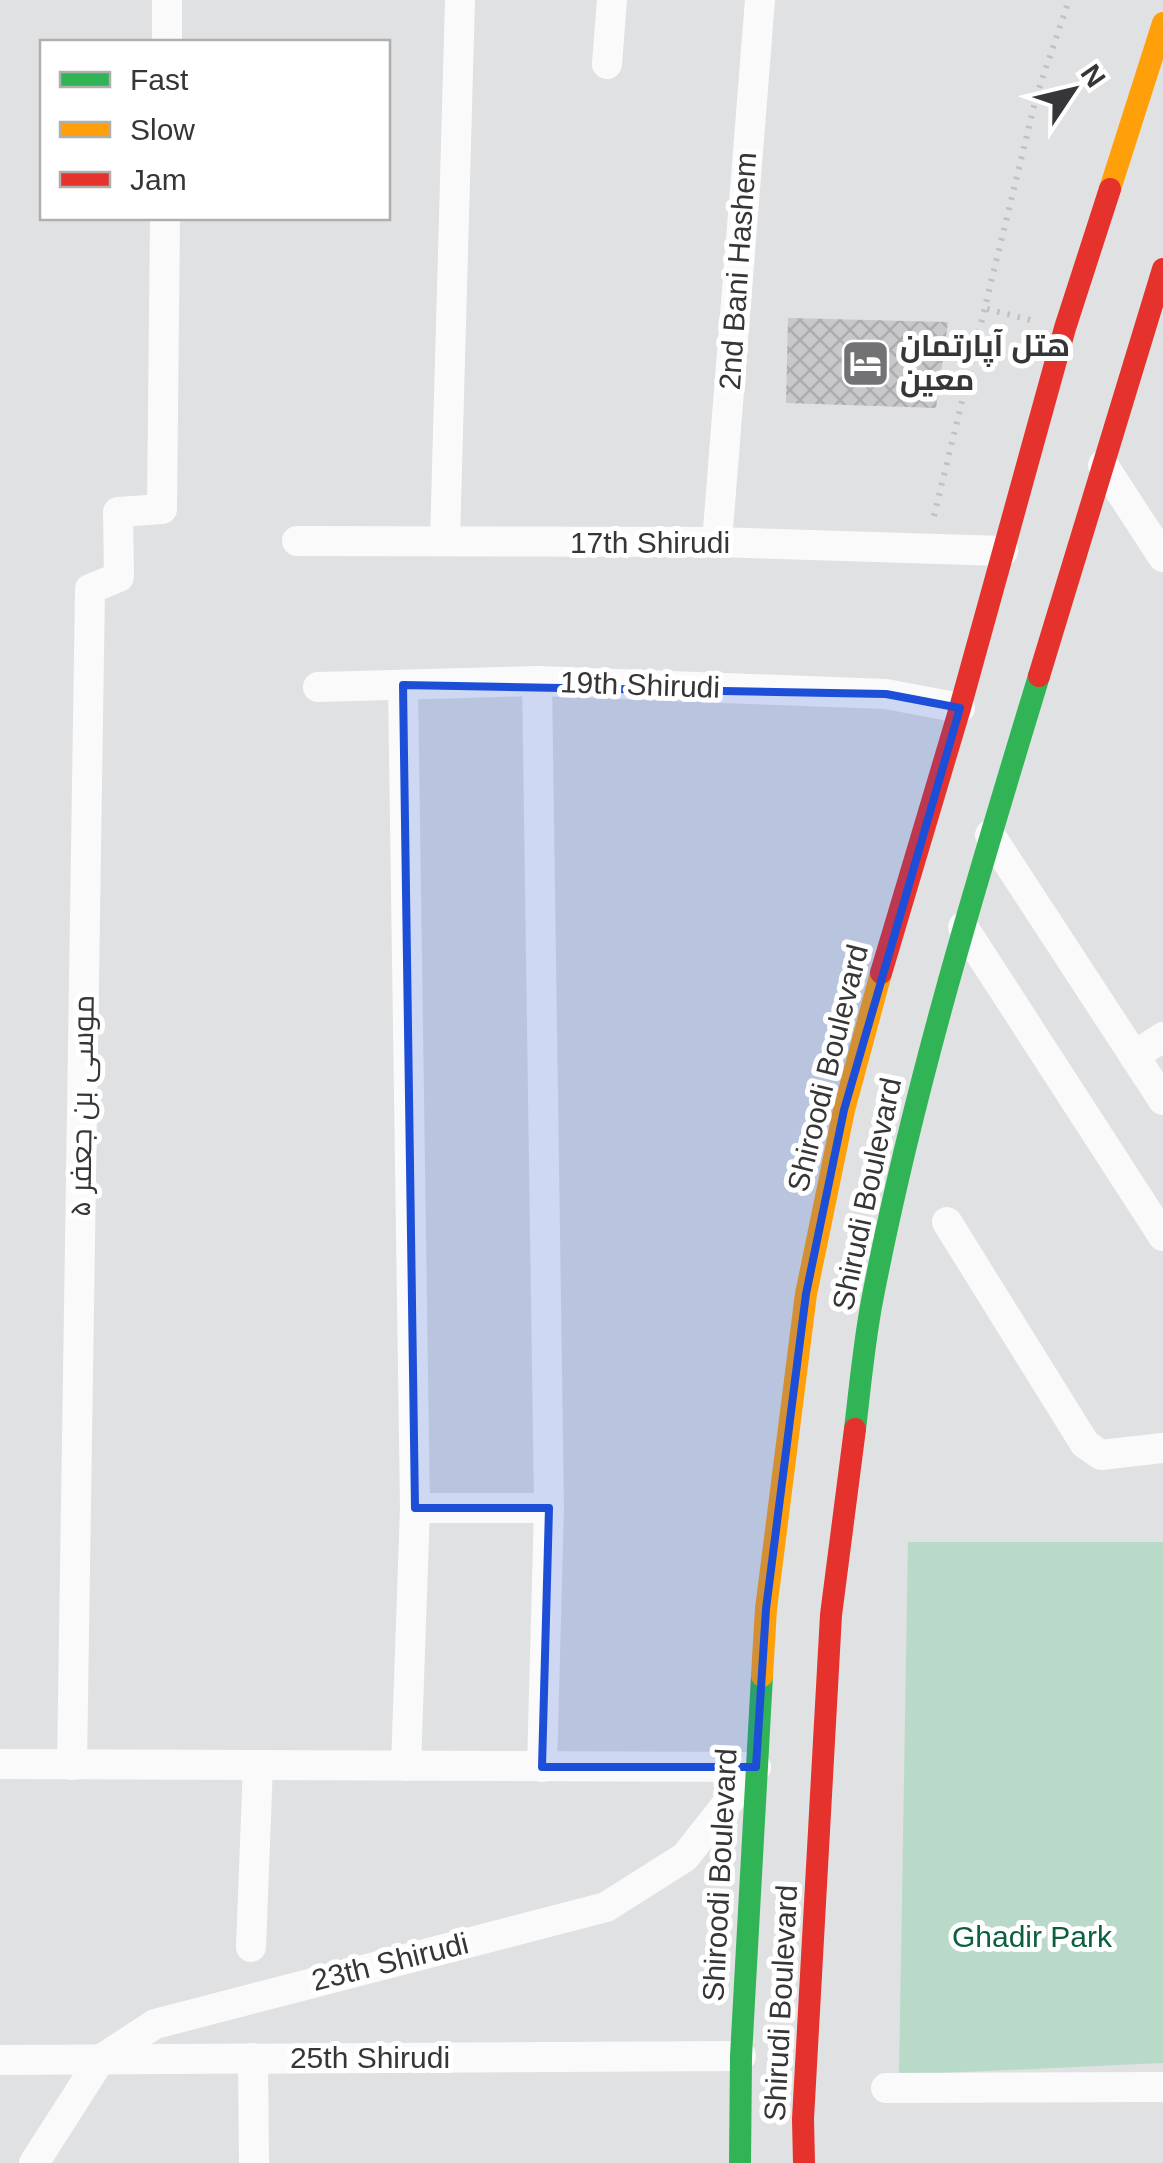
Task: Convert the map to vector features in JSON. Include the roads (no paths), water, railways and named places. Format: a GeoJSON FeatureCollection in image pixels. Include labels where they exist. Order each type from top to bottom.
{"type":"FeatureCollection","features":[{"type":"Feature","properties":{"kind":"main road","name":"Shiroodi Boulevard"},"geometry":{"type":"LineString","coordinates":[[740,2163],[740,2056],[766,1609],[806,1294],[844,1110],[902,896],[960,708],[1065,328],[1163,23]]}},
{"type":"Feature","properties":{"kind":"main road","name":"Shirudi Boulevard"},"geometry":{"type":"LineString","coordinates":[[804,2163],[831,1615],[871,1305],[909,1126],[963,927],[1163,269]]}},
{"type":"Feature","properties":{"kind":"street"},"geometry":{"type":"LineString","coordinates":[[167,0],[167,40]]}},
{"type":"Feature","properties":{"kind":"street"},"geometry":{"type":"LineString","coordinates":[[445,540],[460,0]]}},
{"type":"Feature","properties":{"kind":"street"},"geometry":{"type":"LineString","coordinates":[[606,64],[612,0]]}},
{"type":"Feature","properties":{"kind":"street","name":"2nd Bani Hashem"},"geometry":{"type":"LineString","coordinates":[[717,542],[760,0]]}},
{"type":"Feature","properties":{"kind":"street","name":"موسی بن جعفر ۵"},"geometry":{"type":"LineString","coordinates":[[72,1765],[90,589],[119,577],[118,512],[162,509],[165,220]]}},
{"type":"Feature","properties":{"kind":"street"},"geometry":{"type":"LineString","coordinates":[[1103,465],[1163,557]]}},
{"type":"Feature","properties":{"kind":"street","name":"17th Shirudi"},"geometry":{"type":"LineString","coordinates":[[297,541],[717,542],[1003,551]]}},
{"type":"Feature","properties":{"kind":"street"},"geometry":{"type":"LineString","coordinates":[[537,681],[550,1508],[542,1767]]}},
{"type":"Feature","properties":{"kind":"street","name":"19th Shirudi"},"geometry":{"type":"LineString","coordinates":[[318,687],[537,681],[886,694],[960,708]]}},
{"type":"Feature","properties":{"kind":"street"},"geometry":{"type":"LineString","coordinates":[[403,685],[414,1508],[406,1766]]}},
{"type":"Feature","properties":{"kind":"street"},"geometry":{"type":"LineString","coordinates":[[990,835],[1163,1100]]}},
{"type":"Feature","properties":{"kind":"street"},"geometry":{"type":"LineString","coordinates":[[963,927],[1163,1236]]}},
{"type":"Feature","properties":{"kind":"street"},"geometry":{"type":"LineString","coordinates":[[1134,1056],[1163,1037]]}},
{"type":"Feature","properties":{"kind":"street"},"geometry":{"type":"LineString","coordinates":[[947,1222],[1085,1444],[1101,1454],[1163,1448]]}},
{"type":"Feature","properties":{"kind":"street"},"geometry":{"type":"LineString","coordinates":[[414,1508],[550,1508]]}},
{"type":"Feature","properties":{"kind":"street"},"geometry":{"type":"LineString","coordinates":[[0,1764],[756,1768]]}},
{"type":"Feature","properties":{"kind":"street"},"geometry":{"type":"LineString","coordinates":[[250,1947],[258,1765]]}},
{"type":"Feature","properties":{"kind":"street","name":"23th Shirudi"},"geometry":{"type":"LineString","coordinates":[[34,2163],[100,2060],[155,2024],[606,1907],[684,1857],[756,1768]]}},
{"type":"Feature","properties":{"kind":"street","name":"25th Shirudi"},"geometry":{"type":"LineString","coordinates":[[0,2060],[740,2056]]}},
{"type":"Feature","properties":{"kind":"street"},"geometry":{"type":"LineString","coordinates":[[254,2058],[254,2163]]}},
{"type":"Feature","properties":{"kind":"street"},"geometry":{"type":"LineString","coordinates":[[886,2088],[1163,2087]]}},
{"type":"Feature","properties":{"kind":"place","name":"هتل آپارتمان معین"},"geometry":{"type":"Point","coordinates":[865,363]}},
{"type":"Feature","properties":{"kind":"park label","name":"Ghadir Park"},"geometry":{"type":"Point","coordinates":[1032,1937]}}]}
